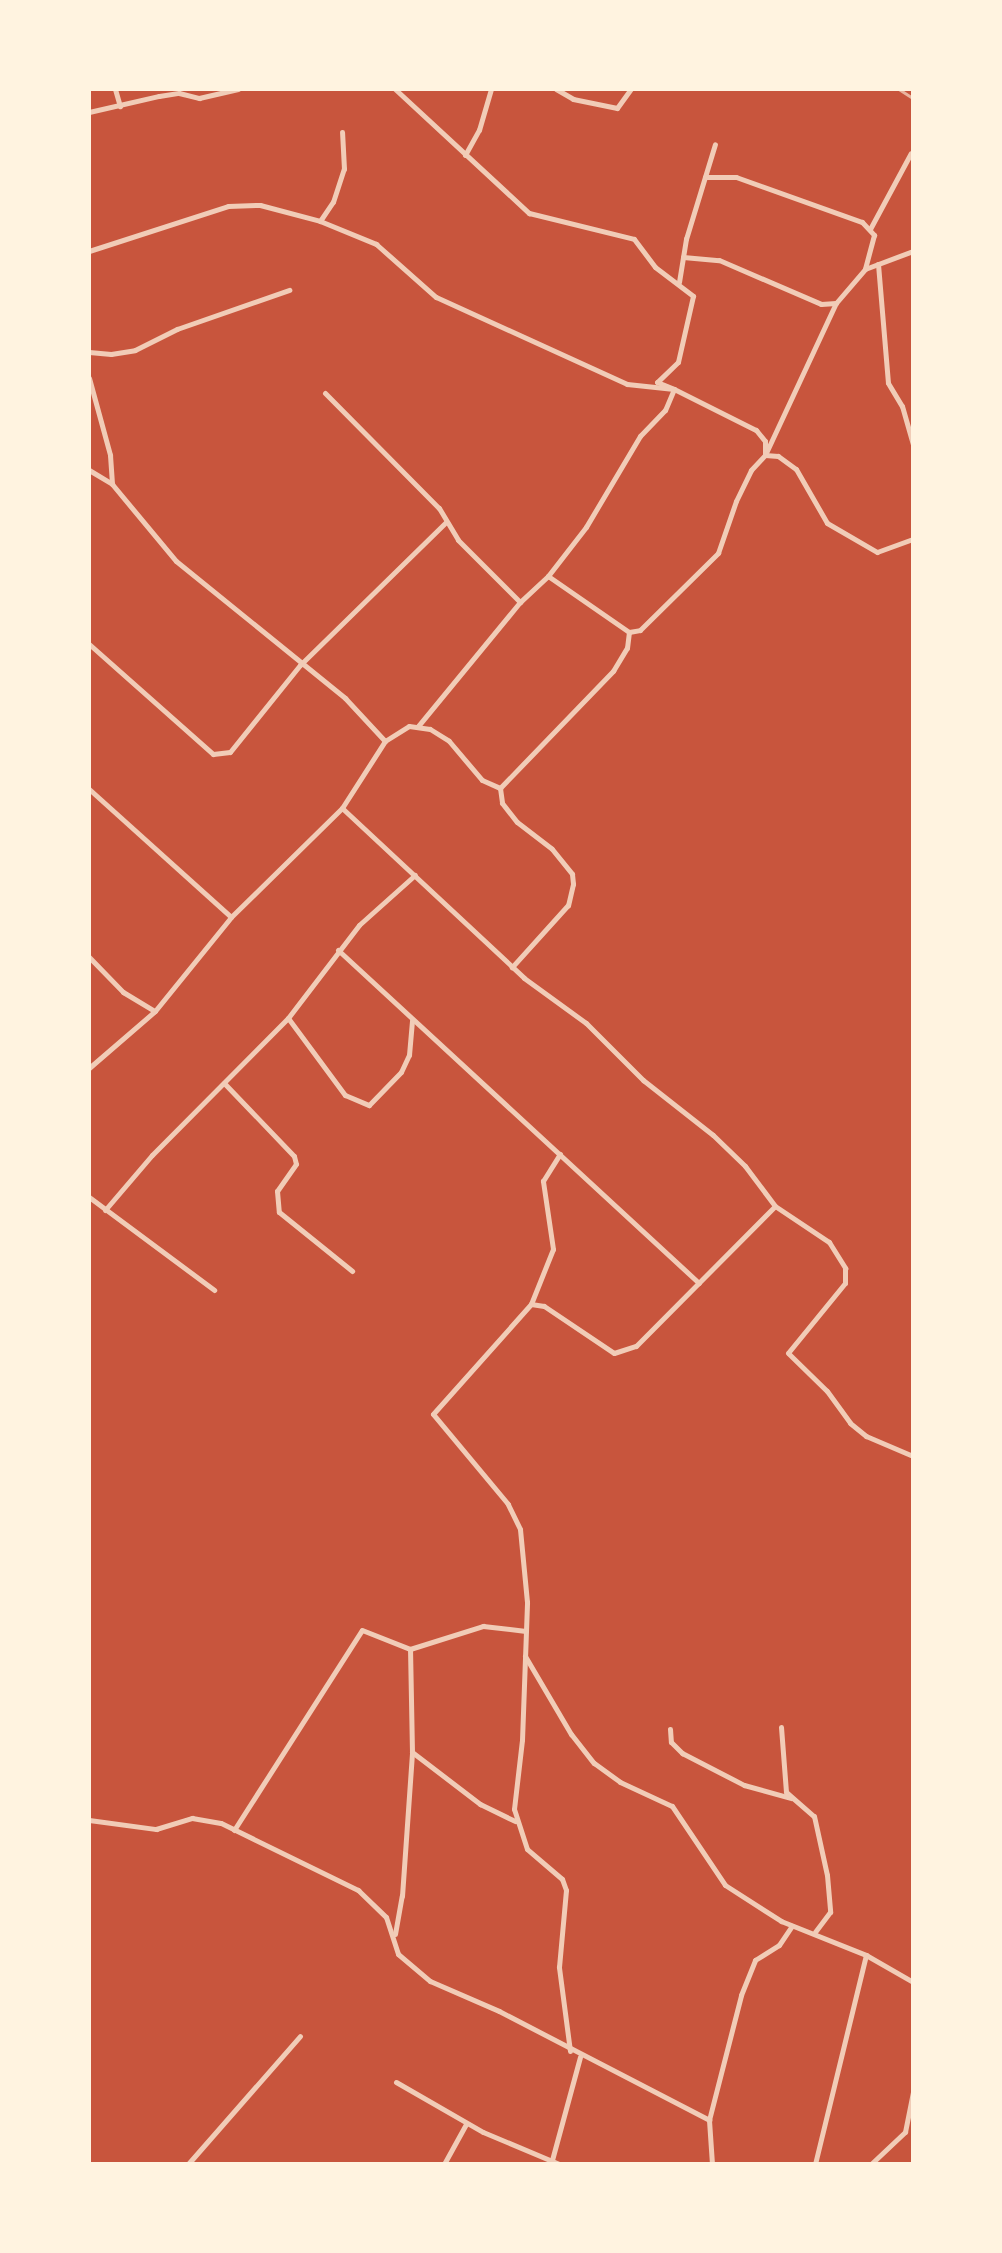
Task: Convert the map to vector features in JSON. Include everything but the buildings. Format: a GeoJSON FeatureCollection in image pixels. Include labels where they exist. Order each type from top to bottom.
{"type":"FeatureCollection","features":[{"type":"Feature","properties":{"kind":"street"},"geometry":{"type":"LineString","coordinates":[[115,89],[120,106]]}},
{"type":"Feature","properties":{"kind":"street"},"geometry":{"type":"LineString","coordinates":[[89,112],[159,96],[179,93],[199,98],[238,89]]}},
{"type":"Feature","properties":{"kind":"street"},"geometry":{"type":"LineString","coordinates":[[395,89],[529,213],[634,239],[655,267],[679,282],[693,296],[680,356],[657,382],[756,430],[765,440],[765,456]]}},
{"type":"Feature","properties":{"kind":"street"},"geometry":{"type":"LineString","coordinates":[[465,155],[479,130],[491,89]]}},
{"type":"Feature","properties":{"kind":"street"},"geometry":{"type":"LineString","coordinates":[[556,89],[573,99],[617,108],[631,89]]}},
{"type":"Feature","properties":{"kind":"street"},"geometry":{"type":"LineString","coordinates":[[320,221],[333,202],[344,169],[342,132]]}},
{"type":"Feature","properties":{"kind":"street"},"geometry":{"type":"LineString","coordinates":[[679,282],[683,257],[715,144]]}},
{"type":"Feature","properties":{"kind":"street"},"geometry":{"type":"LineString","coordinates":[[870,229],[911,153]]}},
{"type":"Feature","properties":{"kind":"street"},"geometry":{"type":"LineString","coordinates":[[629,632],[652,622],[705,570],[718,553],[751,470],[765,456],[835,303],[865,269],[874,235],[862,222],[736,177],[705,177]]}},
{"type":"Feature","properties":{"kind":"street"},"geometry":{"type":"LineString","coordinates":[[89,251],[228,206],[260,205],[320,221],[376,244],[436,297],[627,384],[674,389]]}},
{"type":"Feature","properties":{"kind":"street"},"geometry":{"type":"LineString","coordinates":[[865,269],[913,251]]}},
{"type":"Feature","properties":{"kind":"street"},"geometry":{"type":"LineString","coordinates":[[683,257],[719,260],[821,304],[835,303]]}},
{"type":"Feature","properties":{"kind":"street"},"geometry":{"type":"LineString","coordinates":[[878,264],[888,383],[902,406],[913,444]]}},
{"type":"Feature","properties":{"kind":"street"},"geometry":{"type":"LineString","coordinates":[[89,352],[111,355],[135,350],[177,330],[289,290]]}},
{"type":"Feature","properties":{"kind":"street"},"geometry":{"type":"LineString","coordinates":[[89,378],[110,455],[112,484]]}},
{"type":"Feature","properties":{"kind":"street"},"geometry":{"type":"LineString","coordinates":[[89,1068],[155,1011],[231,917],[342,808],[386,741],[418,726],[520,602],[548,576],[586,527],[603,492],[640,436],[665,410],[674,389]]}},
{"type":"Feature","properties":{"kind":"street"},"geometry":{"type":"LineString","coordinates":[[325,393],[432,499],[458,540],[520,602]]}},
{"type":"Feature","properties":{"kind":"street"},"geometry":{"type":"LineString","coordinates":[[765,456],[778,456],[796,469],[827,523],[877,552],[913,539]]}},
{"type":"Feature","properties":{"kind":"street"},"geometry":{"type":"LineString","coordinates":[[89,470],[112,484],[176,561],[345,698],[386,741]]}},
{"type":"Feature","properties":{"kind":"street"},"geometry":{"type":"LineString","coordinates":[[89,644],[213,754],[230,752],[300,664],[446,522]]}},
{"type":"Feature","properties":{"kind":"street"},"geometry":{"type":"LineString","coordinates":[[548,576],[629,632]]}},
{"type":"Feature","properties":{"kind":"street"},"geometry":{"type":"LineString","coordinates":[[500,788],[613,671],[626,648],[629,632]]}},
{"type":"Feature","properties":{"kind":"street"},"geometry":{"type":"LineString","coordinates":[[418,726],[449,741],[482,780],[500,788]]}},
{"type":"Feature","properties":{"kind":"street"},"geometry":{"type":"LineString","coordinates":[[500,788],[502,803],[517,822],[552,849],[572,874],[573,884],[568,905],[512,967]]}},
{"type":"Feature","properties":{"kind":"street"},"geometry":{"type":"LineString","coordinates":[[89,789],[231,917]]}},
{"type":"Feature","properties":{"kind":"street"},"geometry":{"type":"LineString","coordinates":[[342,808],[512,967],[586,1023],[643,1080],[713,1135],[745,1166],[775,1206],[829,1241],[845,1268],[845,1283],[839,1294],[788,1353],[827,1391],[850,1423],[866,1436],[913,1456]]}},
{"type":"Feature","properties":{"kind":"street"},"geometry":{"type":"LineString","coordinates":[[104,1210],[152,1154],[288,1018],[338,950],[415,876]]}},
{"type":"Feature","properties":{"kind":"street"},"geometry":{"type":"LineString","coordinates":[[338,950],[412,1020],[482,1079],[699,1283]]}},
{"type":"Feature","properties":{"kind":"street"},"geometry":{"type":"LineString","coordinates":[[89,957],[123,992],[155,1011]]}},
{"type":"Feature","properties":{"kind":"street"},"geometry":{"type":"LineString","coordinates":[[288,1018],[345,1095],[369,1105],[401,1072],[409,1055],[412,1020]]}},
{"type":"Feature","properties":{"kind":"street"},"geometry":{"type":"LineString","coordinates":[[224,1083],[294,1156],[296,1164],[277,1191],[279,1212],[352,1271]]}},
{"type":"Feature","properties":{"kind":"street"},"geometry":{"type":"LineString","coordinates":[[560,1154],[543,1181],[553,1249],[531,1304],[433,1414],[515,1515],[520,1529],[526,1631],[515,1821],[527,1849],[562,1879],[566,1890],[559,1967],[570,2051]]}},
{"type":"Feature","properties":{"kind":"street"},"geometry":{"type":"LineString","coordinates":[[89,1197],[214,1290]]}},
{"type":"Feature","properties":{"kind":"street"},"geometry":{"type":"LineString","coordinates":[[531,1304],[544,1306],[614,1353],[636,1346],[775,1206]]}},
{"type":"Feature","properties":{"kind":"street"},"geometry":{"type":"LineString","coordinates":[[234,1830],[357,1633],[368,1629],[410,1648],[483,1626],[526,1631]]}},
{"type":"Feature","properties":{"kind":"street"},"geometry":{"type":"LineString","coordinates":[[410,1648],[412,1752],[402,1896],[393,1944],[398,1954],[430,1981],[499,2011],[580,2057],[709,2120]]}},
{"type":"Feature","properties":{"kind":"street"},"geometry":{"type":"LineString","coordinates":[[525,1654],[571,1734],[594,1763],[620,1782],[672,1805],[725,1885],[792,1926],[816,1932],[866,1955],[913,1982]]}},
{"type":"Feature","properties":{"kind":"street"},"geometry":{"type":"LineString","coordinates":[[781,1727],[785,1783],[791,1798]]}},
{"type":"Feature","properties":{"kind":"street"},"geometry":{"type":"LineString","coordinates":[[670,1729],[671,1742],[682,1753],[744,1785],[791,1798],[814,1816],[827,1875],[830,1912],[816,1932]]}},
{"type":"Feature","properties":{"kind":"street"},"geometry":{"type":"LineString","coordinates":[[412,1752],[480,1804],[515,1821]]}},
{"type":"Feature","properties":{"kind":"street"},"geometry":{"type":"LineString","coordinates":[[89,1820],[156,1829],[200,1818],[234,1830],[358,1889],[374,1902],[395,1934]]}},
{"type":"Feature","properties":{"kind":"street"},"geometry":{"type":"LineString","coordinates":[[712,2164],[709,2120],[751,1968],[755,1960],[779,1945],[792,1926]]}},
{"type":"Feature","properties":{"kind":"street"},"geometry":{"type":"LineString","coordinates":[[815,2164],[866,1955]]}},
{"type":"Feature","properties":{"kind":"street"},"geometry":{"type":"LineString","coordinates":[[188,2164],[300,2036]]}},
{"type":"Feature","properties":{"kind":"street"},"geometry":{"type":"LineString","coordinates":[[552,2160],[580,2057]]}},
{"type":"Feature","properties":{"kind":"street"},"geometry":{"type":"LineString","coordinates":[[396,2082],[466,2124],[559,2164]]}},
{"type":"Feature","properties":{"kind":"street"},"geometry":{"type":"LineString","coordinates":[[871,2164],[905,2132],[913,2092]]}},
{"type":"Feature","properties":{"kind":"street"},"geometry":{"type":"LineString","coordinates":[[444,2164],[466,2124]]}},
{"type":"Feature","properties":{"kind":"railway"},"geometry":{"type":"LineString","coordinates":[[899,89],[913,98]]}}]}
